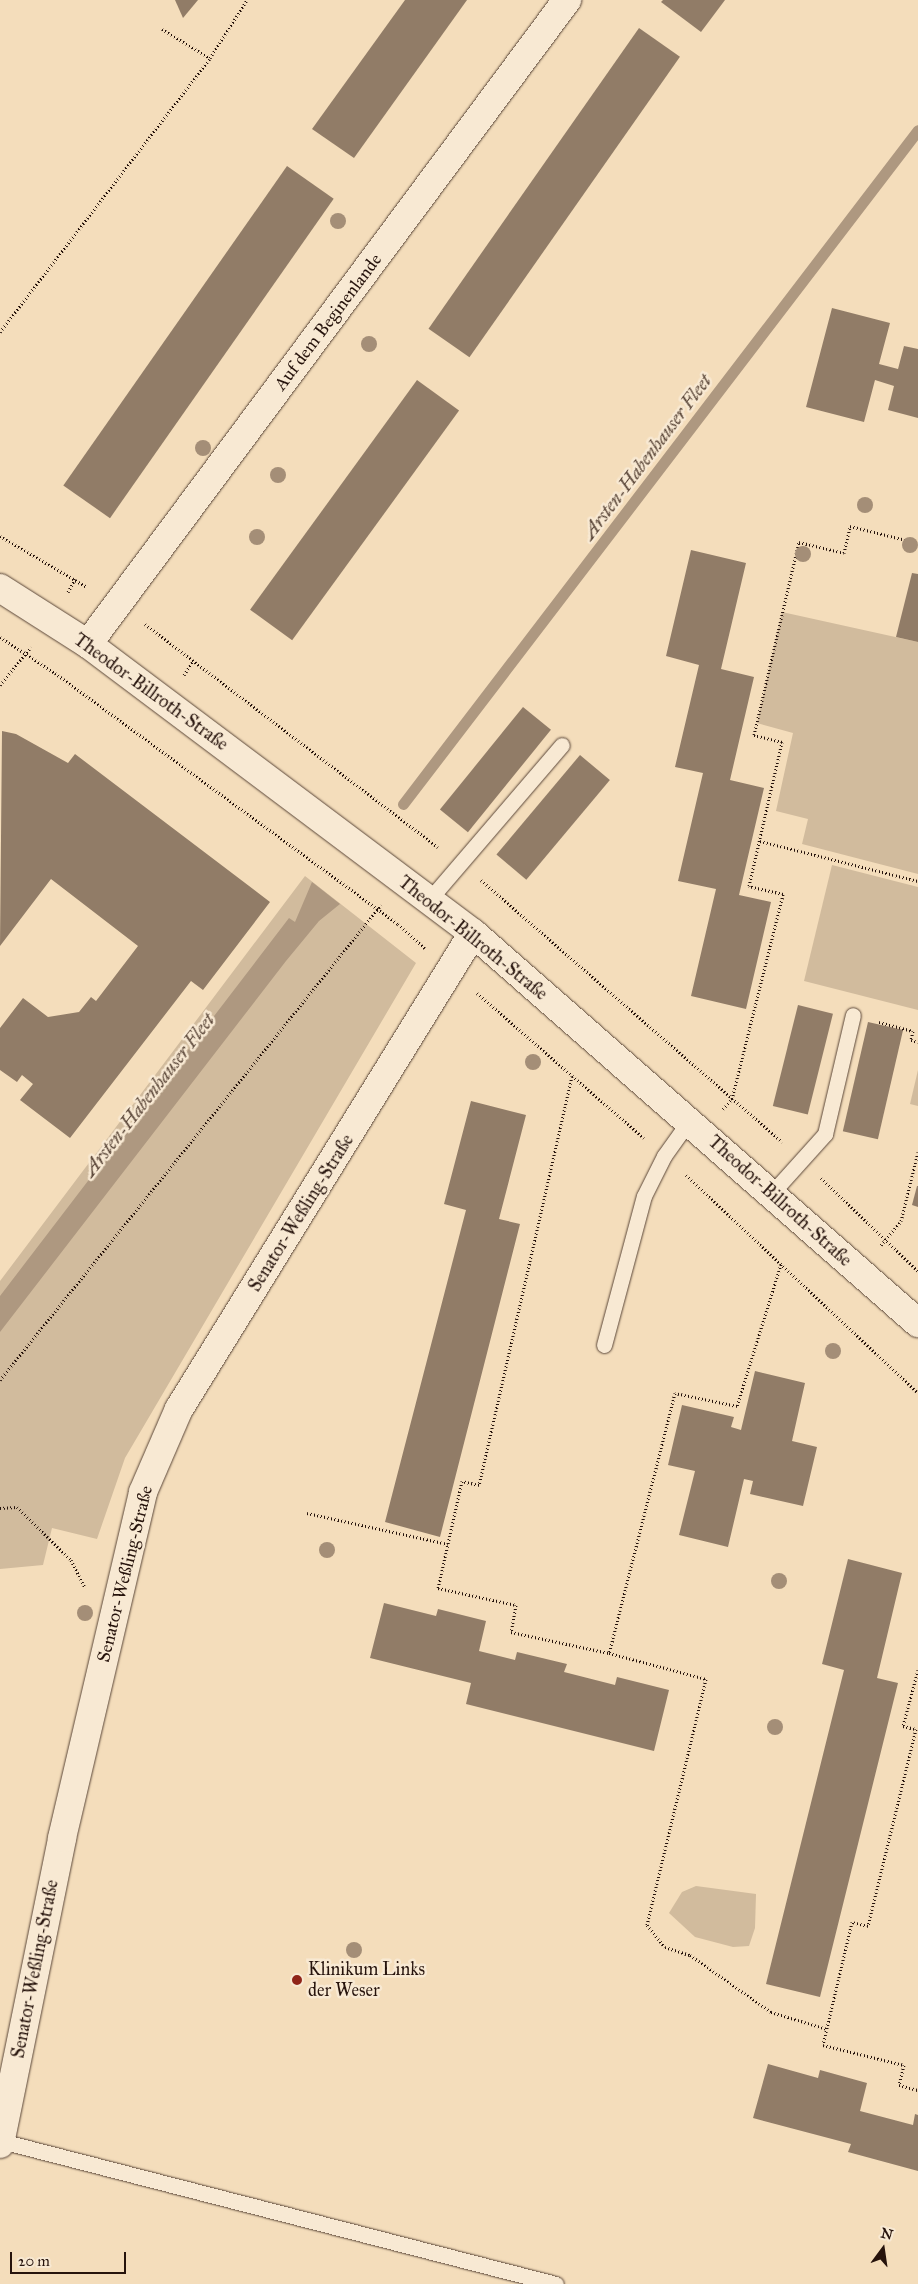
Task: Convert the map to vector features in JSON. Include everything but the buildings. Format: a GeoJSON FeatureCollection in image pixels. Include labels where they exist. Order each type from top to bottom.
{"type":"FeatureCollection","features":[{"type":"Feature","properties":{"kind":"street","name":"Auf dem Beginenlande"},"geometry":{"type":"LineString","coordinates":[[88,644],[567,0]]}},
{"type":"Feature","properties":{"kind":"street","name":"Theodor-Billroth-Straße"},"geometry":{"type":"LineString","coordinates":[[0,588],[88,644],[473,933],[918,1323]]}},
{"type":"Feature","properties":{"kind":"street","name":"Senator-Weßling-Straße"},"geometry":{"type":"LineString","coordinates":[[0,2142],[62,1838],[143,1492],[180,1410],[473,933]]}},
{"type":"Feature","properties":{"kind":"lane"},"geometry":{"type":"LineString","coordinates":[[429,900],[562,745]]}},
{"type":"Feature","properties":{"kind":"lane"},"geometry":{"type":"LineString","coordinates":[[771,1194],[825,1134],[853,1015]]}},
{"type":"Feature","properties":{"kind":"lane"},"geometry":{"type":"LineString","coordinates":[[604,1345],[644,1196],[664,1156],[696,1127]]}},
{"type":"Feature","properties":{"kind":"lane"},"geometry":{"type":"LineString","coordinates":[[0,2142],[556,2284]]}},
{"type":"Feature","properties":{"kind":"path"},"geometry":{"type":"LineString","coordinates":[[0,332],[210,58],[247,0]]}},
{"type":"Feature","properties":{"kind":"path"},"geometry":{"type":"LineString","coordinates":[[162,29],[210,58]]}},
{"type":"Feature","properties":{"kind":"path"},"geometry":{"type":"LineString","coordinates":[[696,1127],[732,1099],[784,894],[749,886],[782,742],[754,735],[799,542],[844,553],[850,526],[918,543]]}},
{"type":"Feature","properties":{"kind":"path"},"geometry":{"type":"LineString","coordinates":[[760,840],[918,881]]}},
{"type":"Feature","properties":{"kind":"path"},"geometry":{"type":"LineString","coordinates":[[0,1380],[402,880]]}},
{"type":"Feature","properties":{"kind":"path"},"geometry":{"type":"LineString","coordinates":[[853,1015],[913,1031],[911,1040],[918,1042]]}},
{"type":"Feature","properties":{"kind":"path"},"geometry":{"type":"LineString","coordinates":[[572,1076],[480,1485],[462,1481],[438,1588],[516,1605],[511,1632],[609,1653],[706,1679],[647,1925],[665,1947],[690,1954],[770,2012],[827,2029]]}},
{"type":"Feature","properties":{"kind":"path"},"geometry":{"type":"LineString","coordinates":[[860,1272],[901,1221],[918,1152]]}},
{"type":"Feature","properties":{"kind":"path"},"geometry":{"type":"LineString","coordinates":[[609,1653],[675,1393],[738,1406],[781,1264]]}},
{"type":"Feature","properties":{"kind":"path"},"geometry":{"type":"LineString","coordinates":[[0,1508],[17,1507],[71,1560],[109,1636]]}},
{"type":"Feature","properties":{"kind":"path"},"geometry":{"type":"LineString","coordinates":[[307,1513],[448,1544]]}},
{"type":"Feature","properties":{"kind":"path"},"geometry":{"type":"LineString","coordinates":[[918,1670],[903,1726],[917,1728],[868,1926],[852,1922],[823,2045],[904,2065],[899,2085],[918,2090]]}},
{"type":"Feature","properties":{"kind":"shaded area"},"geometry":{"type":"Polygon","coordinates":[[[782,612],[918,642],[918,874],[802,844],[808,819],[776,811],[793,733],[757,723],[782,612]]]}},
{"type":"Feature","properties":{"kind":"shaded area"},"geometry":{"type":"Polygon","coordinates":[[[832,865],[918,887],[918,1010],[804,981],[832,865]]]}},
{"type":"Feature","properties":{"kind":"shaded area"},"geometry":{"type":"Polygon","coordinates":[[[305,876],[416,963],[125,1458],[97,1539],[52,1528],[43,1565],[0,1569],[0,1281],[305,876]]]}},
{"type":"Feature","properties":{"kind":"shaded area"},"geometry":{"type":"Polygon","coordinates":[[[312,882],[340,904],[319,921],[286,961],[0,1332],[0,1296],[289,918],[295,922],[312,882]]]}},
{"type":"Feature","properties":{"kind":"shaded area"},"geometry":{"type":"Polygon","coordinates":[[[918,1070],[918,1106],[910,1104],[918,1070]]]}},
{"type":"Feature","properties":{"kind":"shaded area"},"geometry":{"type":"Polygon","coordinates":[[[696,1886],[756,1894],[755,1928],[749,1946],[733,1947],[695,1937],[669,1913],[682,1892],[696,1886]]]}},
{"type":"Feature","properties":{"kind":"waterway","name":"Arsten-Habenhauser Fleet"},"geometry":{"type":"LineString","coordinates":[[403,804],[918,130]]}},
{"type":"Feature","properties":{"kind":"place","name":"Klinikum Links der Weser"},"geometry":{"type":"Point","coordinates":[297,1980]}}]}
